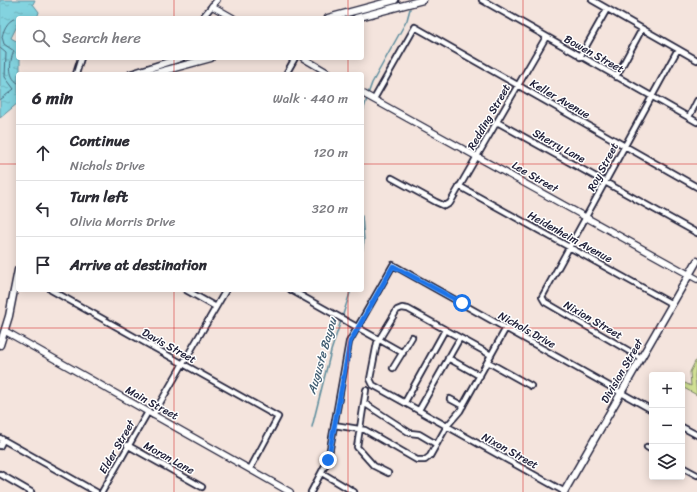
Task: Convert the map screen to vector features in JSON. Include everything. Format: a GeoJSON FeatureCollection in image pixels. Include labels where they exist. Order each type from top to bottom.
{"type":"FeatureCollection","features":[{"type":"Feature","properties":{"kind":"main road"},"geometry":{"type":"LineString","coordinates":[[335,16],[395,0]]}},
{"type":"Feature","properties":{"kind":"main road"},"geometry":{"type":"LineString","coordinates":[[363,16],[423,0]]}},
{"type":"Feature","properties":{"kind":"main road"},"geometry":{"type":"LineString","coordinates":[[137,72],[175,60]]}},
{"type":"Feature","properties":{"kind":"main road"},"geometry":{"type":"LineString","coordinates":[[159,72],[204,60]]}},
{"type":"Feature","properties":{"kind":"main road","name":"Division Street"},"geometry":{"type":"LineString","coordinates":[[564,492],[697,261]]}},
{"type":"Feature","properties":{"kind":"main road"},"geometry":{"type":"LineString","coordinates":[[0,345],[5,331],[16,281]]}},
{"type":"Feature","properties":{"kind":"street"},"geometry":{"type":"LineString","coordinates":[[204,16],[217,0]]}},
{"type":"Feature","properties":{"kind":"street","name":"Bowen Street"},"geometry":{"type":"LineString","coordinates":[[482,0],[580,57],[697,122]]}},
{"type":"Feature","properties":{"kind":"street"},"geometry":{"type":"LineString","coordinates":[[592,0],[697,60]]}},
{"type":"Feature","properties":{"kind":"street"},"geometry":{"type":"LineString","coordinates":[[212,6],[230,16]]}},
{"type":"Feature","properties":{"kind":"street"},"geometry":{"type":"LineString","coordinates":[[580,57],[607,9]]}},
{"type":"Feature","properties":{"kind":"street","name":"Keller Avenue"},"geometry":{"type":"LineString","coordinates":[[373,99],[415,27],[697,186]]}},
{"type":"Feature","properties":{"kind":"street"},"geometry":{"type":"LineString","coordinates":[[616,77],[642,29]]}},
{"type":"Feature","properties":{"kind":"street","name":"Redding Street"},"geometry":{"type":"LineString","coordinates":[[392,178],[436,202],[448,205],[478,156],[546,37]]}},
{"type":"Feature","properties":{"kind":"street","name":"Roy Street"},"geometry":{"type":"LineString","coordinates":[[543,293],[606,182],[678,49]]}},
{"type":"Feature","properties":{"kind":"street"},"geometry":{"type":"LineString","coordinates":[[77,72],[80,60]]}},
{"type":"Feature","properties":{"kind":"street"},"geometry":{"type":"LineString","coordinates":[[287,72],[294,60]]}},
{"type":"Feature","properties":{"kind":"street"},"geometry":{"type":"LineString","coordinates":[[306,60],[327,72]]}},
{"type":"Feature","properties":{"kind":"street","name":"Lee Street"},"geometry":{"type":"LineString","coordinates":[[364,94],[478,156],[697,279]]}},
{"type":"Feature","properties":{"kind":"street"},"geometry":{"type":"LineString","coordinates":[[689,117],[697,101]]}},
{"type":"Feature","properties":{"kind":"street","name":"Sherry Lane"},"geometry":{"type":"LineString","coordinates":[[497,122],[697,233]]}},
{"type":"Feature","properties":{"kind":"street","name":"Heidenheim Avenue"},"geometry":{"type":"LineString","coordinates":[[459,186],[570,246],[672,304]]}},
{"type":"Feature","properties":{"kind":"street","name":"Nichols Drive"},"geometry":{"type":"LineString","coordinates":[[357,328],[393,266],[649,408]]}},
{"type":"Feature","properties":{"kind":"street","name":"Davis Street"},"geometry":{"type":"LineString","coordinates":[[55,292],[278,417],[250,469]]}},
{"type":"Feature","properties":{"kind":"street"},"geometry":{"type":"LineString","coordinates":[[190,292],[216,307]]}},
{"type":"Feature","properties":{"kind":"street"},"geometry":{"type":"LineString","coordinates":[[153,415],[225,292]]}},
{"type":"Feature","properties":{"kind":"street"},"geometry":{"type":"LineString","coordinates":[[300,292],[332,314],[403,353]]}},
{"type":"Feature","properties":{"kind":"street","name":"Nixion Street"},"geometry":{"type":"LineString","coordinates":[[543,293],[545,302],[641,358]]}},
{"type":"Feature","properties":{"kind":"street"},"geometry":{"type":"LineString","coordinates":[[379,340],[397,310],[402,308],[408,309],[491,355]]}},
{"type":"Feature","properties":{"kind":"street"},"geometry":{"type":"LineString","coordinates":[[311,492],[328,460],[348,346],[357,328]]}},
{"type":"Feature","properties":{"kind":"street"},"geometry":{"type":"LineString","coordinates":[[334,425],[360,429],[368,432],[417,460],[425,460],[447,426],[463,406],[506,328]]}},
{"type":"Feature","properties":{"kind":"street"},"geometry":{"type":"LineString","coordinates":[[405,402],[446,330]]}},
{"type":"Feature","properties":{"kind":"street","name":"Main Street"},"geometry":{"type":"LineString","coordinates":[[5,331],[290,492]]}},
{"type":"Feature","properties":{"kind":"street"},"geometry":{"type":"LineString","coordinates":[[393,368],[412,337]]}},
{"type":"Feature","properties":{"kind":"street"},"geometry":{"type":"LineString","coordinates":[[419,410],[460,338]]}},
{"type":"Feature","properties":{"kind":"street","name":"Nixon Street"},"geometry":{"type":"LineString","coordinates":[[379,340],[375,351],[370,377],[373,385],[564,492]]}},
{"type":"Feature","properties":{"kind":"street"},"geometry":{"type":"LineString","coordinates":[[448,358],[480,376]]}},
{"type":"Feature","properties":{"kind":"street"},"geometry":{"type":"LineString","coordinates":[[488,362],[531,386]]}},
{"type":"Feature","properties":{"kind":"street"},"geometry":{"type":"LineString","coordinates":[[366,390],[357,444],[358,449],[374,466],[388,473]]}},
{"type":"Feature","properties":{"kind":"street"},"geometry":{"type":"LineString","coordinates":[[450,399],[463,406]]}},
{"type":"Feature","properties":{"kind":"street"},"geometry":{"type":"LineString","coordinates":[[364,403],[410,433],[419,434],[436,444]]}},
{"type":"Feature","properties":{"kind":"street","name":"Elder Street"},"geometry":{"type":"LineString","coordinates":[[102,492],[127,445],[148,412]]}},
{"type":"Feature","properties":{"kind":"street"},"geometry":{"type":"LineString","coordinates":[[685,429],[697,435]]}},
{"type":"Feature","properties":{"kind":"street"},"geometry":{"type":"LineString","coordinates":[[0,446],[2,439],[96,492]]}},
{"type":"Feature","properties":{"kind":"street","name":"Moran Lane"},"geometry":{"type":"LineString","coordinates":[[127,445],[202,487]]}},
{"type":"Feature","properties":{"kind":"street"},"geometry":{"type":"LineString","coordinates":[[685,469],[697,475]]}},
{"type":"Feature","properties":{"kind":"street"},"geometry":{"type":"LineString","coordinates":[[322,473],[354,492]]}},
{"type":"Feature","properties":{"kind":"street"},"geometry":{"type":"LineString","coordinates":[[0,474],[31,492]]}},
{"type":"Feature","properties":{"kind":"green space"},"geometry":{"type":"Polygon","coordinates":[[[697,358],[695,376],[697,395],[685,389],[685,383],[691,386],[690,372],[697,358]]]}},
{"type":"Feature","properties":{"kind":"water"},"geometry":{"type":"Polygon","coordinates":[[[0,0],[35,0],[33,4],[39,12],[38,16],[16,16],[16,28],[11,38],[16,41],[16,60],[20,60],[20,72],[16,72],[16,105],[0,118],[0,0]]]}},
{"type":"Feature","properties":{"kind":"waterway","name":"Auguste Bayou"},"geometry":{"type":"LineString","coordinates":[[368,94],[372,83],[407,20],[410,9]]}},
{"type":"Feature","properties":{"kind":"waterway","name":"Auguste Bayou"},"geometry":{"type":"LineString","coordinates":[[364,108],[367,98]]}},
{"type":"Feature","properties":{"kind":"waterway","name":"Auguste Bayou"},"geometry":{"type":"LineString","coordinates":[[312,427],[331,351],[350,292]]}},
{"type":"Feature","properties":{"kind":"route"},"geometry":{"type":"LineString","coordinates":[[328,460],[350,342],[393,266],[462,303]]}}]}
